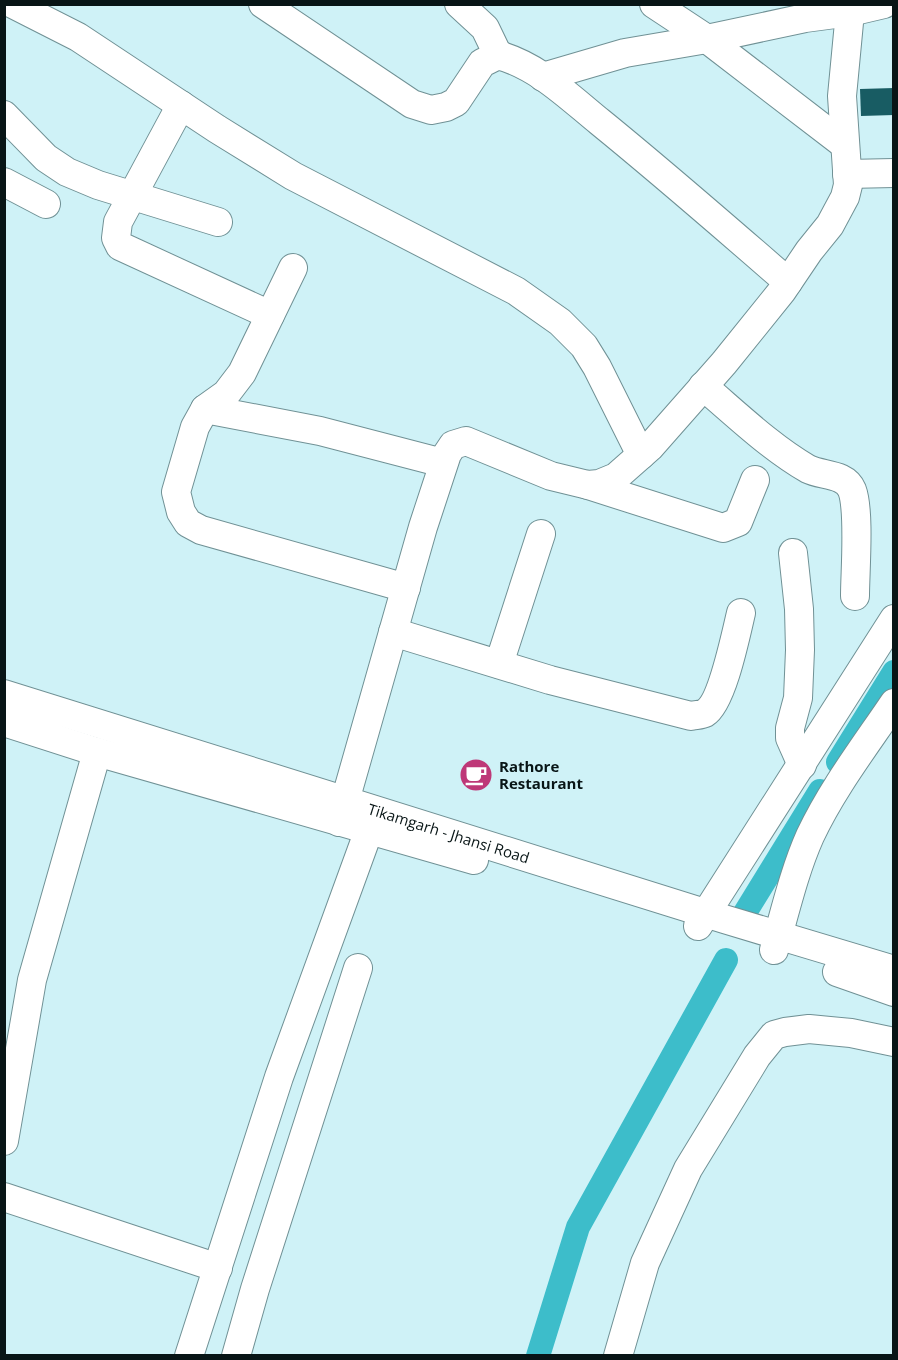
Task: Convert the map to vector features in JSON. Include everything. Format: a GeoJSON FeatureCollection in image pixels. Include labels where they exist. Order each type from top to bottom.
{"type":"FeatureCollection","features":[{"type":"Feature","properties":{"kind":"street"},"geometry":{"type":"LineString","coordinates":[[13,4],[78,37],[293,177],[516,291],[560,322],[584,346],[641,455]]}},
{"type":"Feature","properties":{"kind":"street"},"geometry":{"type":"LineString","coordinates":[[263,4],[412,104],[431,110],[456,102],[482,63],[498,55],[531,68],[622,140],[788,282]]}},
{"type":"Feature","properties":{"kind":"street"},"geometry":{"type":"LineString","coordinates":[[459,4],[485,28],[498,55]]}},
{"type":"Feature","properties":{"kind":"street"},"geometry":{"type":"LineString","coordinates":[[654,4],[706,39],[845,146]]}},
{"type":"Feature","properties":{"kind":"street"},"geometry":{"type":"LineString","coordinates":[[543,77],[625,53],[706,39],[850,8],[884,4]]}},
{"type":"Feature","properties":{"kind":"street"},"geometry":{"type":"LineString","coordinates":[[588,485],[599,484],[616,477],[641,455],[703,386],[788,282],[830,225],[845,197],[848,185],[842,96],[850,8]]}},
{"type":"Feature","properties":{"kind":"street"},"geometry":{"type":"LineString","coordinates":[[181,105],[118,222],[116,238],[120,246],[270,315]]}},
{"type":"Feature","properties":{"kind":"street"},"geometry":{"type":"LineString","coordinates":[[4,115],[46,158],[67,172],[98,186],[218,222]]}},
{"type":"Feature","properties":{"kind":"street"},"geometry":{"type":"LineString","coordinates":[[847,174],[894,173]]}},
{"type":"Feature","properties":{"kind":"street"},"geometry":{"type":"LineString","coordinates":[[4,182],[46,204]]}},
{"type":"Feature","properties":{"kind":"street"},"geometry":{"type":"LineString","coordinates":[[293,268],[242,373],[226,394],[205,409],[195,427],[176,492],[182,512],[188,523],[201,530],[406,588]]}},
{"type":"Feature","properties":{"kind":"street"},"geometry":{"type":"LineString","coordinates":[[703,386],[795,461],[812,471],[840,478],[848,483],[854,502],[855,596]]}},
{"type":"Feature","properties":{"kind":"street"},"geometry":{"type":"LineString","coordinates":[[205,409],[320,431],[443,463]]}},
{"type":"Feature","properties":{"kind":"street"},"geometry":{"type":"LineString","coordinates":[[342,811],[443,463],[453,445],[466,441],[551,476],[588,485],[723,528],[738,522],[755,480]]}},
{"type":"Feature","properties":{"kind":"street"},"geometry":{"type":"LineString","coordinates":[[499,664],[541,534]]}},
{"type":"Feature","properties":{"kind":"street"},"geometry":{"type":"LineString","coordinates":[[793,553],[799,609],[800,650],[798,698],[790,728],[790,738],[802,765]]}},
{"type":"Feature","properties":{"kind":"street"},"geometry":{"type":"LineString","coordinates":[[393,632],[550,680],[691,716],[704,714],[711,707],[720,688],[741,613]]}},
{"type":"Feature","properties":{"kind":"street"},"geometry":{"type":"LineString","coordinates":[[712,923],[802,765],[894,620]]}},
{"type":"Feature","properties":{"kind":"street","name":"Tikamgarh - Jhansi Road"},"geometry":{"type":"LineString","coordinates":[[4,694],[342,811],[712,923]]}},
{"type":"Feature","properties":{"kind":"street"},"geometry":{"type":"LineString","coordinates":[[768,940],[812,833],[834,794],[894,703]]}},
{"type":"Feature","properties":{"kind":"street"},"geometry":{"type":"LineString","coordinates":[[4,722],[97,752],[342,811],[369,830],[768,940],[894,970]]}},
{"type":"Feature","properties":{"kind":"street"},"geometry":{"type":"LineString","coordinates":[[4,1141],[32,980],[97,752]]}},
{"type":"Feature","properties":{"kind":"street"},"geometry":{"type":"LineString","coordinates":[[189,1356],[279,1077],[369,830]]}},
{"type":"Feature","properties":{"kind":"street"},"geometry":{"type":"LineString","coordinates":[[768,940],[894,992]]}},
{"type":"Feature","properties":{"kind":"street"},"geometry":{"type":"LineString","coordinates":[[236,1356],[255,1289],[358,969]]}},
{"type":"Feature","properties":{"kind":"street"},"geometry":{"type":"LineString","coordinates":[[618,1356],[645,1263],[688,1169],[757,1056],[774,1035],[808,1029],[851,1033],[894,1042]]}},
{"type":"Feature","properties":{"kind":"street"},"geometry":{"type":"LineString","coordinates":[[4,1197],[218,1268]]}},
{"type":"Feature","properties":{"kind":"building"},"geometry":{"type":"Polygon","coordinates":[[[894,88],[894,115],[861,116],[860,89],[894,88]]]}},
{"type":"Feature","properties":{"kind":"waterway"},"geometry":{"type":"LineString","coordinates":[[838,762],[894,672]]}},
{"type":"Feature","properties":{"kind":"waterway"},"geometry":{"type":"LineString","coordinates":[[743,916],[820,791]]}},
{"type":"Feature","properties":{"kind":"waterway"},"geometry":{"type":"LineString","coordinates":[[538,1356],[578,1227],[726,960]]}},
{"type":"Feature","properties":{"kind":"place","name":"Rathore Restaurant"},"geometry":{"type":"Point","coordinates":[476,775]}}]}
